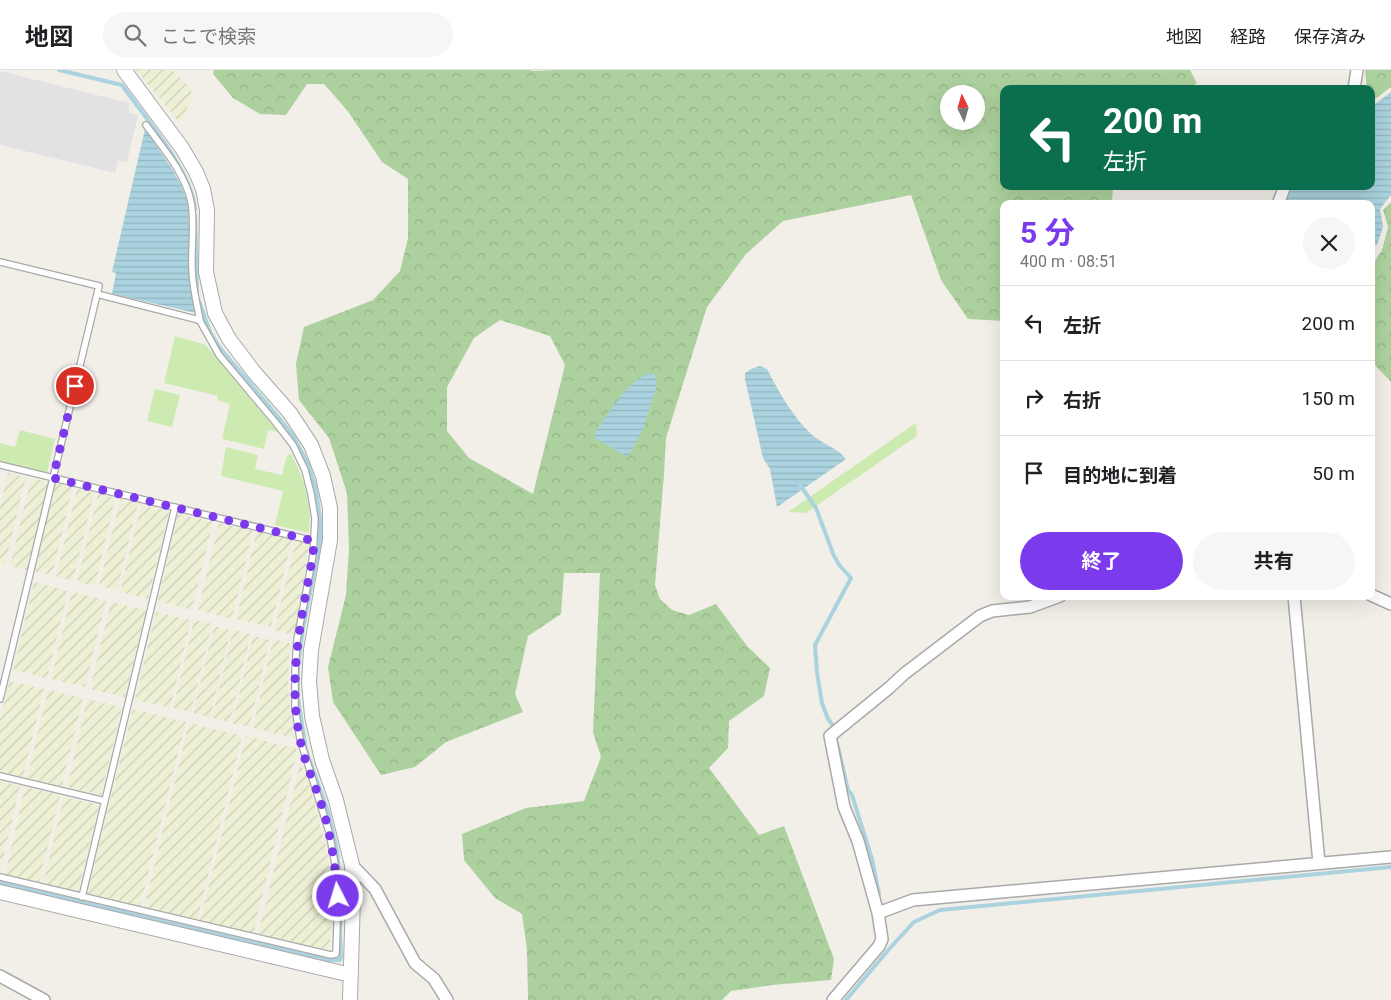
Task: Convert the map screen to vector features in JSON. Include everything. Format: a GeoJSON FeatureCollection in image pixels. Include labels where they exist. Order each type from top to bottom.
{"type":"FeatureCollection","features":[{"type":"Feature","properties":{"kind":"street"},"geometry":{"type":"LineString","coordinates":[[124,70],[182,148],[196,172],[203,189],[207,210],[206,272],[214,313],[234,346],[290,413],[311,446],[323,476],[330,508],[330,540],[311,650],[309,682],[312,716],[322,760],[336,800],[352,865],[350,1000]]}},
{"type":"Feature","properties":{"kind":"street"},"geometry":{"type":"LineString","coordinates":[[1355,85],[1358,70]]}},
{"type":"Feature","properties":{"kind":"street"},"geometry":{"type":"LineString","coordinates":[[1375,598],[1391,604]]}},
{"type":"Feature","properties":{"kind":"street"},"geometry":{"type":"LineString","coordinates":[[833,1000],[879,946],[882,939],[878,913],[858,841],[844,807],[830,736],[904,674],[980,616],[992,611],[1030,606],[1048,600]]}},
{"type":"Feature","properties":{"kind":"street"},"geometry":{"type":"LineString","coordinates":[[1294,600],[1319,863]]}},
{"type":"Feature","properties":{"kind":"street"},"geometry":{"type":"LineString","coordinates":[[878,913],[913,900],[1391,857]]}},
{"type":"Feature","properties":{"kind":"street"},"geometry":{"type":"LineString","coordinates":[[352,865],[375,888],[415,963],[434,979],[447,1000]]}},
{"type":"Feature","properties":{"kind":"street"},"geometry":{"type":"LineString","coordinates":[[0,892],[351,975]]}},
{"type":"Feature","properties":{"kind":"street"},"geometry":{"type":"LineString","coordinates":[[0,976],[44,1000]]}},
{"type":"Feature","properties":{"kind":"lane"},"geometry":{"type":"LineString","coordinates":[[0,877],[321,953],[336,954],[338,896],[335,864],[329,832],[300,739],[295,708],[297,640],[313,555],[315,519],[312,494],[305,470],[293,445],[219,355],[200,321],[192,269],[193,223],[191,201],[177,170],[146,125]]}},
{"type":"Feature","properties":{"kind":"lane"},"geometry":{"type":"LineString","coordinates":[[0,262],[99,286],[0,699]]}},
{"type":"Feature","properties":{"kind":"lane"},"geometry":{"type":"LineString","coordinates":[[97,294],[195,318],[200,321]]}},
{"type":"Feature","properties":{"kind":"lane"},"geometry":{"type":"LineString","coordinates":[[0,465],[314,541]]}},
{"type":"Feature","properties":{"kind":"lane"},"geometry":{"type":"LineString","coordinates":[[82,897],[175,507]]}},
{"type":"Feature","properties":{"kind":"lane"},"geometry":{"type":"LineString","coordinates":[[0,776],[105,801]]}},
{"type":"Feature","properties":{"kind":"green space"},"geometry":{"type":"Polygon","coordinates":[[[136,70],[172,70],[189,87],[192,94],[190,102],[180,123],[136,70]]]}},
{"type":"Feature","properties":{"kind":"green space"},"geometry":{"type":"Polygon","coordinates":[[[214,70],[1190,70],[1197,83],[1194,85],[1000,85],[1000,190],[1113,190],[1112,200],[1000,200],[1000,321],[968,319],[941,280],[911,195],[783,221],[746,254],[707,307],[666,438],[655,585],[660,599],[672,610],[689,615],[716,604],[747,646],[770,668],[764,696],[729,721],[728,748],[709,768],[759,835],[784,826],[834,959],[831,980],[731,991],[722,1000],[528,1000],[527,950],[522,914],[495,898],[464,860],[462,834],[526,808],[584,801],[601,757],[593,732],[600,573],[564,573],[561,614],[528,636],[515,694],[523,712],[446,742],[415,767],[381,775],[333,702],[328,667],[346,595],[349,548],[347,493],[329,438],[299,400],[296,364],[304,327],[373,300],[400,271],[408,238],[408,179],[382,162],[347,110],[324,84],[307,84],[286,115],[260,114],[233,98],[213,74],[214,70]],[[500,320],[474,338],[447,387],[447,431],[469,458],[533,494],[565,365],[550,336],[500,320]]]}},
{"type":"Feature","properties":{"kind":"green space"},"geometry":{"type":"Polygon","coordinates":[[[1365,70],[1391,70],[1391,87],[1375,99],[1375,85],[1367,85],[1365,70]]]}},
{"type":"Feature","properties":{"kind":"green space"},"geometry":{"type":"Polygon","coordinates":[[[1391,202],[1391,382],[1375,365],[1375,261],[1382,250],[1388,227],[1383,210],[1391,202]]]}},
{"type":"Feature","properties":{"kind":"green space"},"geometry":{"type":"Polygon","coordinates":[[[175,336],[206,345],[278,432],[268,430],[264,449],[222,439],[230,404],[217,400],[218,396],[164,383],[175,336]]]}},
{"type":"Feature","properties":{"kind":"green space"},"geometry":{"type":"Polygon","coordinates":[[[155,389],[180,395],[172,427],[147,421],[155,389]]]}},
{"type":"Feature","properties":{"kind":"green space"},"geometry":{"type":"Polygon","coordinates":[[[916,423],[917,436],[806,513],[788,512],[916,423]]]}},
{"type":"Feature","properties":{"kind":"green space"},"geometry":{"type":"Polygon","coordinates":[[[20,430],[55,439],[47,473],[0,461],[0,443],[15,447],[20,430]]]}},
{"type":"Feature","properties":{"kind":"green space"},"geometry":{"type":"Polygon","coordinates":[[[226,447],[258,455],[255,469],[282,475],[287,455],[291,454],[306,492],[310,523],[309,533],[275,525],[283,491],[221,476],[226,447]]]}},
{"type":"Feature","properties":{"kind":"green space"},"geometry":{"type":"Polygon","coordinates":[[[8,473],[26,477],[5,565],[0,564],[0,508],[8,473]]]}},
{"type":"Feature","properties":{"kind":"green space"},"geometry":{"type":"Polygon","coordinates":[[[31,478],[48,482],[27,570],[10,566],[31,478]]]}},
{"type":"Feature","properties":{"kind":"green space"},"geometry":{"type":"Polygon","coordinates":[[[56,483],[73,487],[52,575],[35,571],[56,483]]]}},
{"type":"Feature","properties":{"kind":"green space"},"geometry":{"type":"Polygon","coordinates":[[[77,489],[94,493],[73,581],[56,577],[77,489]]]}},
{"type":"Feature","properties":{"kind":"green space"},"geometry":{"type":"Polygon","coordinates":[[[98,494],[115,498],[95,586],[77,582],[98,494]]]}},
{"type":"Feature","properties":{"kind":"green space"},"geometry":{"type":"Polygon","coordinates":[[[120,499],[138,503],[117,590],[99,586],[120,499]]]}},
{"type":"Feature","properties":{"kind":"green space"},"geometry":{"type":"Polygon","coordinates":[[[141,505],[169,511],[148,599],[120,592],[141,505]]]}},
{"type":"Feature","properties":{"kind":"green space"},"geometry":{"type":"Polygon","coordinates":[[[178,514],[213,522],[192,610],[158,601],[178,514]]]}},
{"type":"Feature","properties":{"kind":"green space"},"geometry":{"type":"Polygon","coordinates":[[[219,523],[253,531],[232,619],[198,610],[219,523]]]}},
{"type":"Feature","properties":{"kind":"green space"},"geometry":{"type":"Polygon","coordinates":[[[257,531],[292,539],[271,627],[236,619],[257,531]]]}},
{"type":"Feature","properties":{"kind":"green space"},"geometry":{"type":"Polygon","coordinates":[[[296,541],[309,544],[295,635],[274,630],[296,541]]]}},
{"type":"Feature","properties":{"kind":"green space"},"geometry":{"type":"Polygon","coordinates":[[[34,582],[68,591],[47,678],[13,670],[34,582]]]}},
{"type":"Feature","properties":{"kind":"green space"},"geometry":{"type":"Polygon","coordinates":[[[72,592],[106,600],[85,687],[51,679],[72,592]]]}},
{"type":"Feature","properties":{"kind":"green space"},"geometry":{"type":"Polygon","coordinates":[[[111,602],[146,610],[125,697],[90,689],[111,602]]]}},
{"type":"Feature","properties":{"kind":"green space"},"geometry":{"type":"Polygon","coordinates":[[[156,612],[191,620],[170,708],[135,700],[156,612]]]}},
{"type":"Feature","properties":{"kind":"green space"},"geometry":{"type":"Polygon","coordinates":[[[194,620],[212,624],[191,712],[173,708],[194,620]]]}},
{"type":"Feature","properties":{"kind":"green space"},"geometry":{"type":"Polygon","coordinates":[[[214,626],[231,630],[210,717],[193,713],[214,626]]]}},
{"type":"Feature","properties":{"kind":"green space"},"geometry":{"type":"Polygon","coordinates":[[[233,630],[251,634],[230,722],[212,718],[233,630]]]}},
{"type":"Feature","properties":{"kind":"green space"},"geometry":{"type":"Polygon","coordinates":[[[253,636],[270,640],[249,727],[232,723],[253,636]]]}},
{"type":"Feature","properties":{"kind":"green space"},"geometry":{"type":"Polygon","coordinates":[[[273,639],[292,644],[289,657],[288,690],[294,738],[253,728],[273,639]]]}},
{"type":"Feature","properties":{"kind":"green space"},"geometry":{"type":"Polygon","coordinates":[[[9,681],[44,689],[23,777],[0,772],[0,719],[9,681]]]}},
{"type":"Feature","properties":{"kind":"green space"},"geometry":{"type":"Polygon","coordinates":[[[48,690],[83,698],[62,786],[27,778],[48,690]]]}},
{"type":"Feature","properties":{"kind":"green space"},"geometry":{"type":"Polygon","coordinates":[[[87,699],[122,707],[101,795],[67,787],[87,699]]]}},
{"type":"Feature","properties":{"kind":"green space"},"geometry":{"type":"Polygon","coordinates":[[[133,709],[186,722],[140,907],[87,894],[133,709]]]}},
{"type":"Feature","properties":{"kind":"green space"},"geometry":{"type":"Polygon","coordinates":[[[189,723],[242,736],[197,921],[144,908],[189,723]]]}},
{"type":"Feature","properties":{"kind":"green space"},"geometry":{"type":"Polygon","coordinates":[[[246,736],[298,749],[253,934],[200,921],[246,736]]]}},
{"type":"Feature","properties":{"kind":"green space"},"geometry":{"type":"Polygon","coordinates":[[[300,764],[308,780],[327,850],[332,918],[329,950],[258,934],[300,764]]]}},
{"type":"Feature","properties":{"kind":"green space"},"geometry":{"type":"Polygon","coordinates":[[[0,782],[20,786],[0,872],[0,782]]]}},
{"type":"Feature","properties":{"kind":"green space"},"geometry":{"type":"Polygon","coordinates":[[[25,787],[60,795],[39,883],[5,875],[25,787]]]}},
{"type":"Feature","properties":{"kind":"green space"},"geometry":{"type":"Polygon","coordinates":[[[64,797],[99,805],[78,892],[43,884],[64,797]]]}},
{"type":"Feature","properties":{"kind":"shaded area"},"geometry":{"type":"Polygon","coordinates":[[[0,71],[129,103],[129,113],[138,115],[127,162],[118,160],[115,173],[0,145],[0,71]]]}},
{"type":"Feature","properties":{"kind":"water"},"geometry":{"type":"Polygon","coordinates":[[[1391,92],[1391,195],[1380,209],[1383,227],[1377,245],[1375,245],[1375,200],[1287,200],[1291,190],[1375,190],[1375,104],[1391,92]]]}},
{"type":"Feature","properties":{"kind":"water"},"geometry":{"type":"Polygon","coordinates":[[[145,129],[172,169],[188,203],[191,284],[196,313],[112,294],[116,273],[112,272],[145,129]]]}},
{"type":"Feature","properties":{"kind":"water"},"geometry":{"type":"Polygon","coordinates":[[[760,366],[767,369],[786,403],[804,427],[846,459],[777,507],[770,469],[763,458],[745,379],[745,373],[760,366]]]}},
{"type":"Feature","properties":{"kind":"water"},"geometry":{"type":"Polygon","coordinates":[[[650,373],[655,375],[656,389],[642,432],[628,457],[595,438],[595,432],[626,390],[641,377],[650,373]]]}},
{"type":"Feature","properties":{"kind":"waterway"},"geometry":{"type":"LineString","coordinates":[[59,70],[122,85],[166,144],[185,177],[192,194],[195,209]]}},
{"type":"Feature","properties":{"kind":"waterway"},"geometry":{"type":"LineString","coordinates":[[195,216],[197,294]]}},
{"type":"Feature","properties":{"kind":"waterway"},"geometry":{"type":"LineString","coordinates":[[0,883],[327,960],[340,960],[341,896],[337,850],[328,812],[306,750],[298,698],[298,666],[303,628],[320,543],[320,519],[316,489],[307,462],[293,436],[220,348],[210,332],[199,301]]}},
{"type":"Feature","properties":{"kind":"waterway"},"geometry":{"type":"LineString","coordinates":[[800,485],[816,508],[834,556],[851,578],[815,645],[822,703],[832,724]]}},
{"type":"Feature","properties":{"kind":"waterway"},"geometry":{"type":"LineString","coordinates":[[837,743],[848,790],[852,795],[872,859],[879,894]]}},
{"type":"Feature","properties":{"kind":"waterway"},"geometry":{"type":"LineString","coordinates":[[846,1000],[914,922],[940,910],[1391,867]]}},
{"type":"Feature","properties":{"kind":"route"},"geometry":{"type":"LineString","coordinates":[[75,386],[53,478],[314,541],[297,640],[295,708],[300,739],[329,832],[338,896]]}}]}
